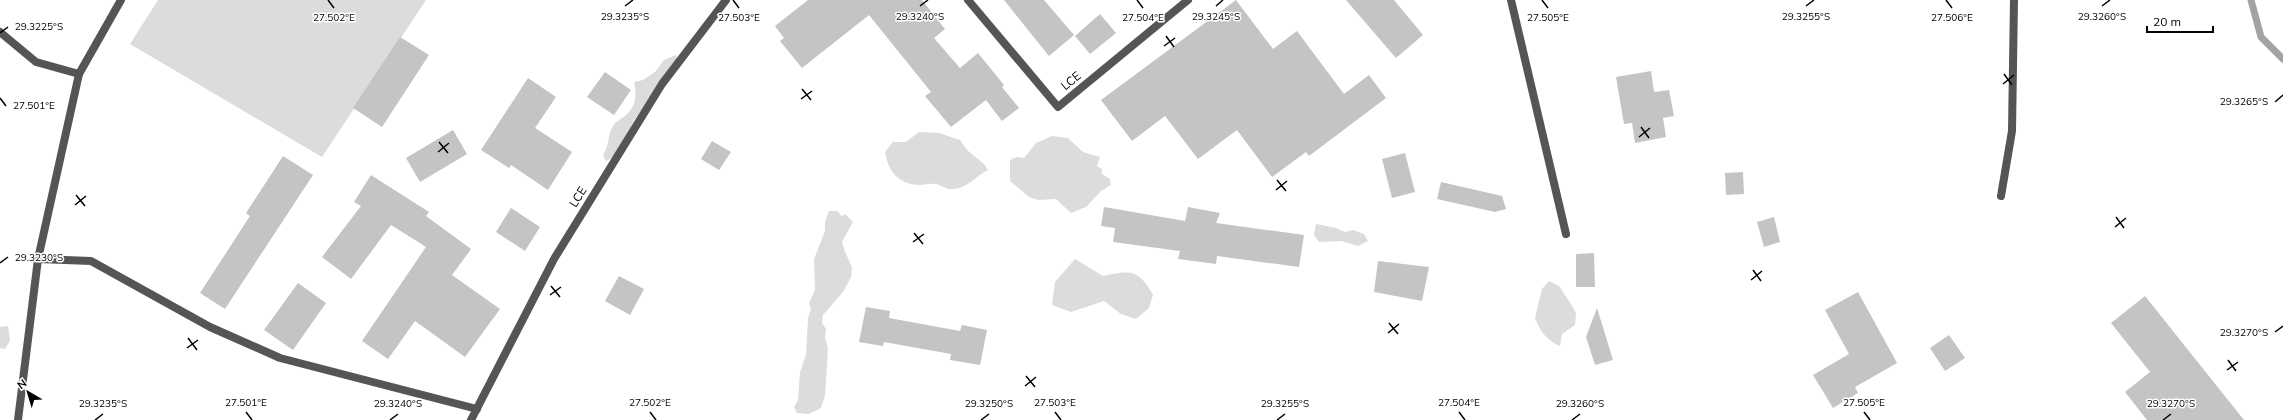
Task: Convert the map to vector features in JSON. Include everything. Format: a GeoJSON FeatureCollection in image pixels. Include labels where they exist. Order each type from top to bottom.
{"type":"FeatureCollection","features":[{"type":"Feature","properties":{"kind":"street"},"geometry":{"type":"LineString","coordinates":[[18,420],[38,259],[79,74],[121,0]]}},
{"type":"Feature","properties":{"kind":"street","name":"LCE"},"geometry":{"type":"LineString","coordinates":[[471,420],[554,259],[662,84],[726,0]]}},
{"type":"Feature","properties":{"kind":"street","name":"LCE"},"geometry":{"type":"LineString","coordinates":[[968,0],[1058,107],[1188,0]]}},
{"type":"Feature","properties":{"kind":"street"},"geometry":{"type":"LineString","coordinates":[[1511,0],[1566,234]]}},
{"type":"Feature","properties":{"kind":"street"},"geometry":{"type":"LineString","coordinates":[[2001,196],[2012,131],[2014,0]]}},
{"type":"Feature","properties":{"kind":"street"},"geometry":{"type":"LineString","coordinates":[[0,32],[36,62],[79,74]]}},
{"type":"Feature","properties":{"kind":"street"},"geometry":{"type":"LineString","coordinates":[[38,259],[91,261],[210,327],[280,358],[477,409]]}},
{"type":"Feature","properties":{"kind":"shaded area"},"geometry":{"type":"Polygon","coordinates":[[[158,0],[426,0],[322,157],[130,44],[158,0]]]}},
{"type":"Feature","properties":{"kind":"shaded area"},"geometry":{"type":"Polygon","coordinates":[[[676,55],[678,61],[634,120],[618,154],[606,161],[603,155],[607,148],[611,129],[615,123],[629,112],[635,100],[634,82],[643,80],[655,72],[664,60],[676,55]]]}},
{"type":"Feature","properties":{"kind":"shaded area"},"geometry":{"type":"Polygon","coordinates":[[[919,132],[939,133],[960,140],[967,150],[984,164],[988,170],[968,184],[953,189],[948,189],[936,184],[917,185],[904,182],[891,170],[886,159],[885,152],[893,142],[906,142],[919,132]]]}},
{"type":"Feature","properties":{"kind":"shaded area"},"geometry":{"type":"Polygon","coordinates":[[[1052,136],[1068,138],[1083,152],[1100,157],[1097,166],[1102,169],[1102,174],[1110,179],[1111,185],[1101,191],[1086,207],[1071,213],[1056,199],[1038,200],[1029,197],[1010,181],[1010,160],[1017,157],[1024,158],[1036,143],[1052,136]]]}},
{"type":"Feature","properties":{"kind":"shaded area"},"geometry":{"type":"Polygon","coordinates":[[[829,211],[837,211],[842,216],[845,214],[853,222],[842,242],[852,267],[851,277],[843,292],[823,315],[822,323],[826,329],[825,338],[828,348],[825,396],[821,408],[809,414],[797,413],[794,407],[798,400],[800,372],[806,355],[808,318],[811,309],[809,303],[815,290],[814,259],[825,231],[825,222],[829,211]]]}},
{"type":"Feature","properties":{"kind":"shaded area"},"geometry":{"type":"Polygon","coordinates":[[[1316,224],[1336,228],[1345,232],[1353,230],[1364,234],[1368,241],[1358,246],[1341,241],[1319,242],[1314,235],[1316,224]]]}},
{"type":"Feature","properties":{"kind":"shaded area"},"geometry":{"type":"Polygon","coordinates":[[[1075,259],[1103,276],[1127,273],[1138,276],[1148,286],[1153,295],[1149,308],[1136,319],[1121,314],[1104,301],[1071,312],[1052,305],[1055,282],[1075,259]]]}},
{"type":"Feature","properties":{"kind":"shaded area"},"geometry":{"type":"Polygon","coordinates":[[[1549,281],[1559,286],[1576,313],[1575,325],[1562,334],[1560,346],[1544,335],[1535,318],[1542,289],[1549,281]]]}},
{"type":"Feature","properties":{"kind":"shaded area"},"geometry":{"type":"Polygon","coordinates":[[[8,326],[10,341],[5,349],[0,348],[0,327],[8,326]]]}},
{"type":"Feature","properties":{"kind":"building"},"geometry":{"type":"Polygon","coordinates":[[[808,0],[922,0],[945,29],[934,38],[960,68],[978,53],[1004,85],[1002,87],[1019,108],[1002,121],[986,100],[951,127],[925,96],[931,92],[869,15],[802,68],[780,41],[784,38],[775,26],[808,0]]]}},
{"type":"Feature","properties":{"kind":"building"},"geometry":{"type":"Polygon","coordinates":[[[1004,0],[1044,0],[1074,35],[1049,56],[1004,0]]]}},
{"type":"Feature","properties":{"kind":"building"},"geometry":{"type":"Polygon","coordinates":[[[1236,0],[1273,49],[1297,31],[1344,94],[1369,75],[1386,98],[1309,156],[1306,152],[1272,177],[1237,130],[1198,159],[1165,116],[1132,141],[1101,100],[1236,0]]]}},
{"type":"Feature","properties":{"kind":"building"},"geometry":{"type":"Polygon","coordinates":[[[1346,0],[1394,0],[1423,35],[1396,58],[1346,0]]]}},
{"type":"Feature","properties":{"kind":"building"},"geometry":{"type":"Polygon","coordinates":[[[1100,14],[1116,33],[1090,54],[1075,36],[1100,14]]]}},
{"type":"Feature","properties":{"kind":"building"},"geometry":{"type":"Polygon","coordinates":[[[400,37],[429,55],[382,127],[353,108],[400,37]]]}},
{"type":"Feature","properties":{"kind":"building"},"geometry":{"type":"Polygon","coordinates":[[[1651,71],[1654,92],[1669,90],[1674,116],[1663,118],[1666,137],[1635,143],[1632,123],[1624,124],[1616,77],[1651,71]]]}},
{"type":"Feature","properties":{"kind":"building"},"geometry":{"type":"Polygon","coordinates":[[[605,72],[631,90],[614,115],[587,97],[605,72]]]}},
{"type":"Feature","properties":{"kind":"building"},"geometry":{"type":"Polygon","coordinates":[[[528,78],[556,97],[535,128],[572,152],[548,190],[511,165],[509,168],[481,150],[528,78]]]}},
{"type":"Feature","properties":{"kind":"building"},"geometry":{"type":"Polygon","coordinates":[[[453,130],[467,154],[420,182],[406,158],[453,130]]]}},
{"type":"Feature","properties":{"kind":"building"},"geometry":{"type":"Polygon","coordinates":[[[712,141],[731,152],[719,170],[701,159],[712,141]]]}},
{"type":"Feature","properties":{"kind":"building"},"geometry":{"type":"Polygon","coordinates":[[[1405,153],[1415,192],[1392,198],[1382,159],[1405,153]]]}},
{"type":"Feature","properties":{"kind":"building"},"geometry":{"type":"Polygon","coordinates":[[[283,156],[313,175],[225,309],[200,293],[250,216],[246,213],[283,156]]]}},
{"type":"Feature","properties":{"kind":"building"},"geometry":{"type":"Polygon","coordinates":[[[1743,172],[1744,194],[1726,195],[1725,173],[1743,172]]]}},
{"type":"Feature","properties":{"kind":"building"},"geometry":{"type":"Polygon","coordinates":[[[371,175],[429,212],[426,216],[471,249],[452,275],[500,309],[465,357],[415,321],[388,359],[362,341],[426,247],[391,225],[351,279],[322,257],[361,206],[354,202],[371,175]]]}},
{"type":"Feature","properties":{"kind":"building"},"geometry":{"type":"Polygon","coordinates":[[[1441,182],[1502,196],[1506,209],[1495,212],[1437,199],[1441,182]]]}},
{"type":"Feature","properties":{"kind":"building"},"geometry":{"type":"Polygon","coordinates":[[[1104,207],[1185,221],[1188,207],[1220,213],[1216,223],[1304,235],[1299,267],[1217,256],[1216,264],[1178,259],[1180,251],[1113,242],[1115,228],[1101,226],[1104,207]]]}},
{"type":"Feature","properties":{"kind":"building"},"geometry":{"type":"Polygon","coordinates":[[[511,208],[540,227],[525,251],[496,232],[511,208]]]}},
{"type":"Feature","properties":{"kind":"building"},"geometry":{"type":"Polygon","coordinates":[[[1774,217],[1780,242],[1764,247],[1757,222],[1774,217]]]}},
{"type":"Feature","properties":{"kind":"building"},"geometry":{"type":"Polygon","coordinates":[[[1594,253],[1595,287],[1576,287],[1576,254],[1594,253]]]}},
{"type":"Feature","properties":{"kind":"building"},"geometry":{"type":"Polygon","coordinates":[[[1378,261],[1429,267],[1422,301],[1374,292],[1378,261]]]}},
{"type":"Feature","properties":{"kind":"building"},"geometry":{"type":"Polygon","coordinates":[[[619,276],[644,289],[630,315],[605,301],[619,276]]]}},
{"type":"Feature","properties":{"kind":"building"},"geometry":{"type":"Polygon","coordinates":[[[298,283],[326,303],[293,350],[264,330],[298,283]]]}},
{"type":"Feature","properties":{"kind":"building"},"geometry":{"type":"Polygon","coordinates":[[[1858,292],[1897,363],[1855,387],[1858,393],[1833,408],[1813,375],[1849,354],[1825,310],[1858,292]]]}},
{"type":"Feature","properties":{"kind":"building"},"geometry":{"type":"Polygon","coordinates":[[[2145,296],[2244,420],[2147,420],[2125,392],[2150,372],[2111,323],[2145,296]]]}},
{"type":"Feature","properties":{"kind":"building"},"geometry":{"type":"Polygon","coordinates":[[[866,307],[890,311],[889,318],[960,331],[962,325],[987,330],[980,365],[950,360],[951,354],[884,342],[883,346],[859,342],[866,307]]]}},
{"type":"Feature","properties":{"kind":"building"},"geometry":{"type":"Polygon","coordinates":[[[1597,308],[1613,360],[1595,365],[1586,337],[1597,308]]]}},
{"type":"Feature","properties":{"kind":"building"},"geometry":{"type":"Polygon","coordinates":[[[1949,335],[1965,358],[1945,371],[1930,348],[1949,335]]]}},
{"type":"Feature","properties":{"kind":"waterway"},"geometry":{"type":"LineString","coordinates":[[2251,0],[2261,37],[2283,59]]}}]}
